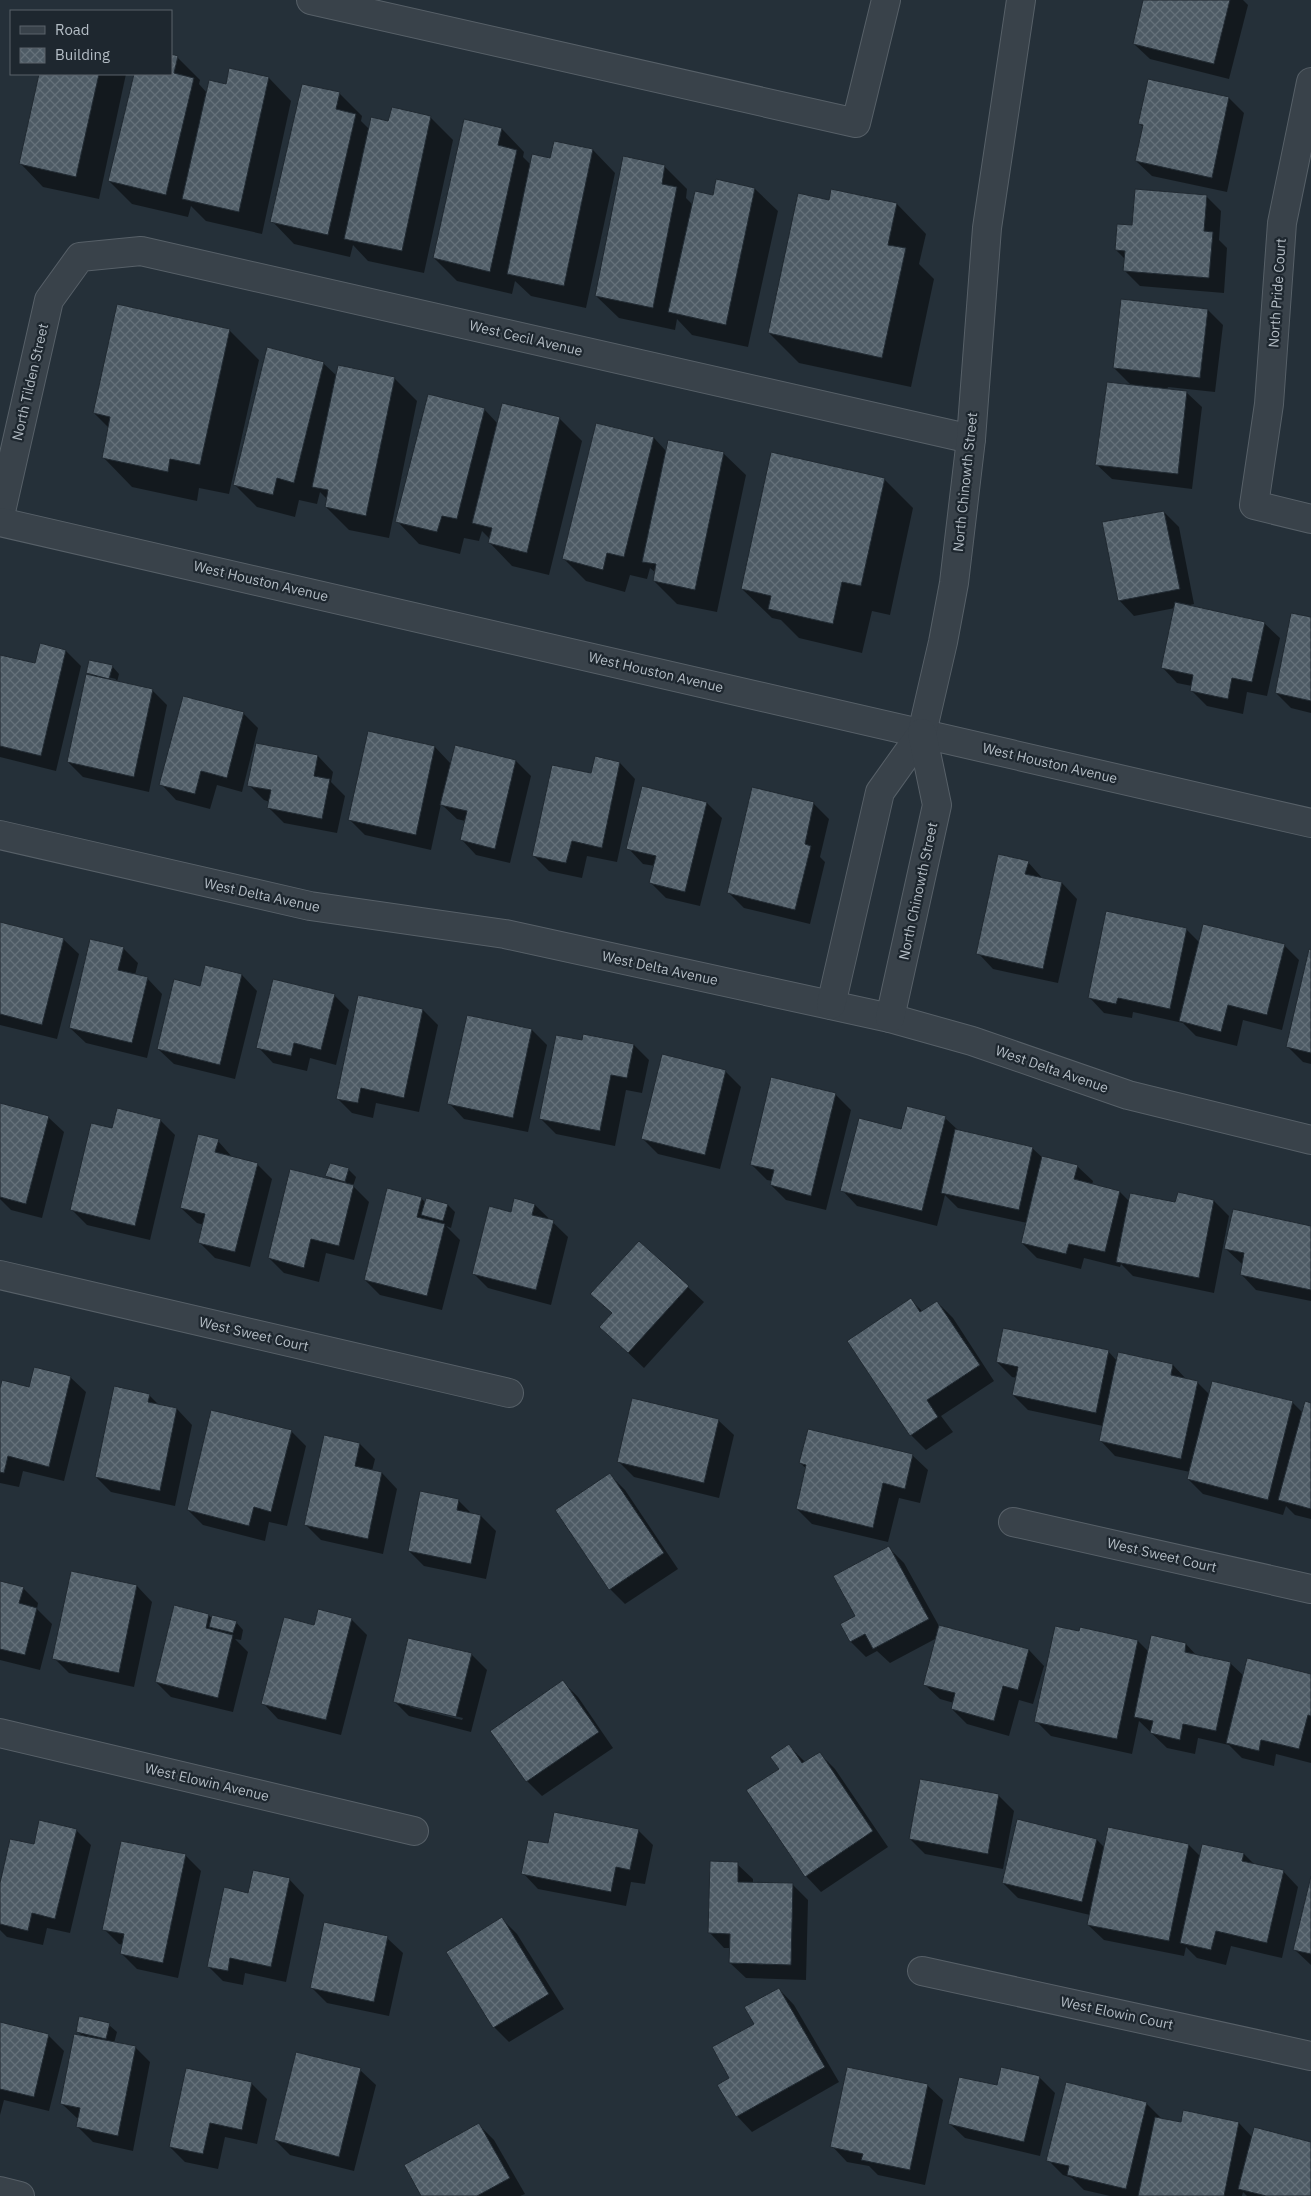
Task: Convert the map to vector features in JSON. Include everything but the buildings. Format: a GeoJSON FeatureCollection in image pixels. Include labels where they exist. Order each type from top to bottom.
{"type":"FeatureCollection","features":[{"type":"Feature","properties":{"kind":"street"},"geometry":{"type":"LineString","coordinates":[[311,0],[856,123],[886,0]]}},
{"type":"Feature","properties":{"kind":"street","name":"North Chinowth Street"},"geometry":{"type":"LineString","coordinates":[[831,1005],[880,792],[922,733],[954,583],[971,440],[987,228],[1021,0]]}},
{"type":"Feature","properties":{"kind":"street","name":"North Pride Court"},"geometry":{"type":"LineString","coordinates":[[1311,82],[1282,223],[1269,404],[1254,505],[1311,519]]}},
{"type":"Feature","properties":{"kind":"street","name":"West Cecil Avenue"},"geometry":{"type":"LineString","coordinates":[[80,257],[141,251],[971,440]]}},
{"type":"Feature","properties":{"kind":"street","name":"North Tilden Street"},"geometry":{"type":"LineString","coordinates":[[0,516],[49,300],[80,257]]}},
{"type":"Feature","properties":{"kind":"street","name":"West Houston Avenue"},"geometry":{"type":"LineString","coordinates":[[0,522],[1311,823]]}},
{"type":"Feature","properties":{"kind":"street","name":"North Chinowth Street"},"geometry":{"type":"LineString","coordinates":[[890,1018],[937,805],[922,733]]}},
{"type":"Feature","properties":{"kind":"street","name":"West Delta Avenue"},"geometry":{"type":"LineString","coordinates":[[0,834],[310,906],[505,934],[890,1018],[972,1041],[1128,1095],[1311,1140]]}},
{"type":"Feature","properties":{"kind":"street","name":"West Sweet Court"},"geometry":{"type":"LineString","coordinates":[[0,1275],[509,1393]]}},
{"type":"Feature","properties":{"kind":"street","name":"West Sweet Court"},"geometry":{"type":"LineString","coordinates":[[1013,1522],[1311,1589]]}},
{"type":"Feature","properties":{"kind":"street","name":"West Elowin Avenue"},"geometry":{"type":"LineString","coordinates":[[0,1733],[414,1831]]}},
{"type":"Feature","properties":{"kind":"street","name":"West Elowin Court"},"geometry":{"type":"LineString","coordinates":[[922,1970],[1311,2056]]}},
{"type":"Feature","properties":{"kind":"street"},"geometry":{"type":"LineString","coordinates":[[0,2192],[20,2196]]}}]}
